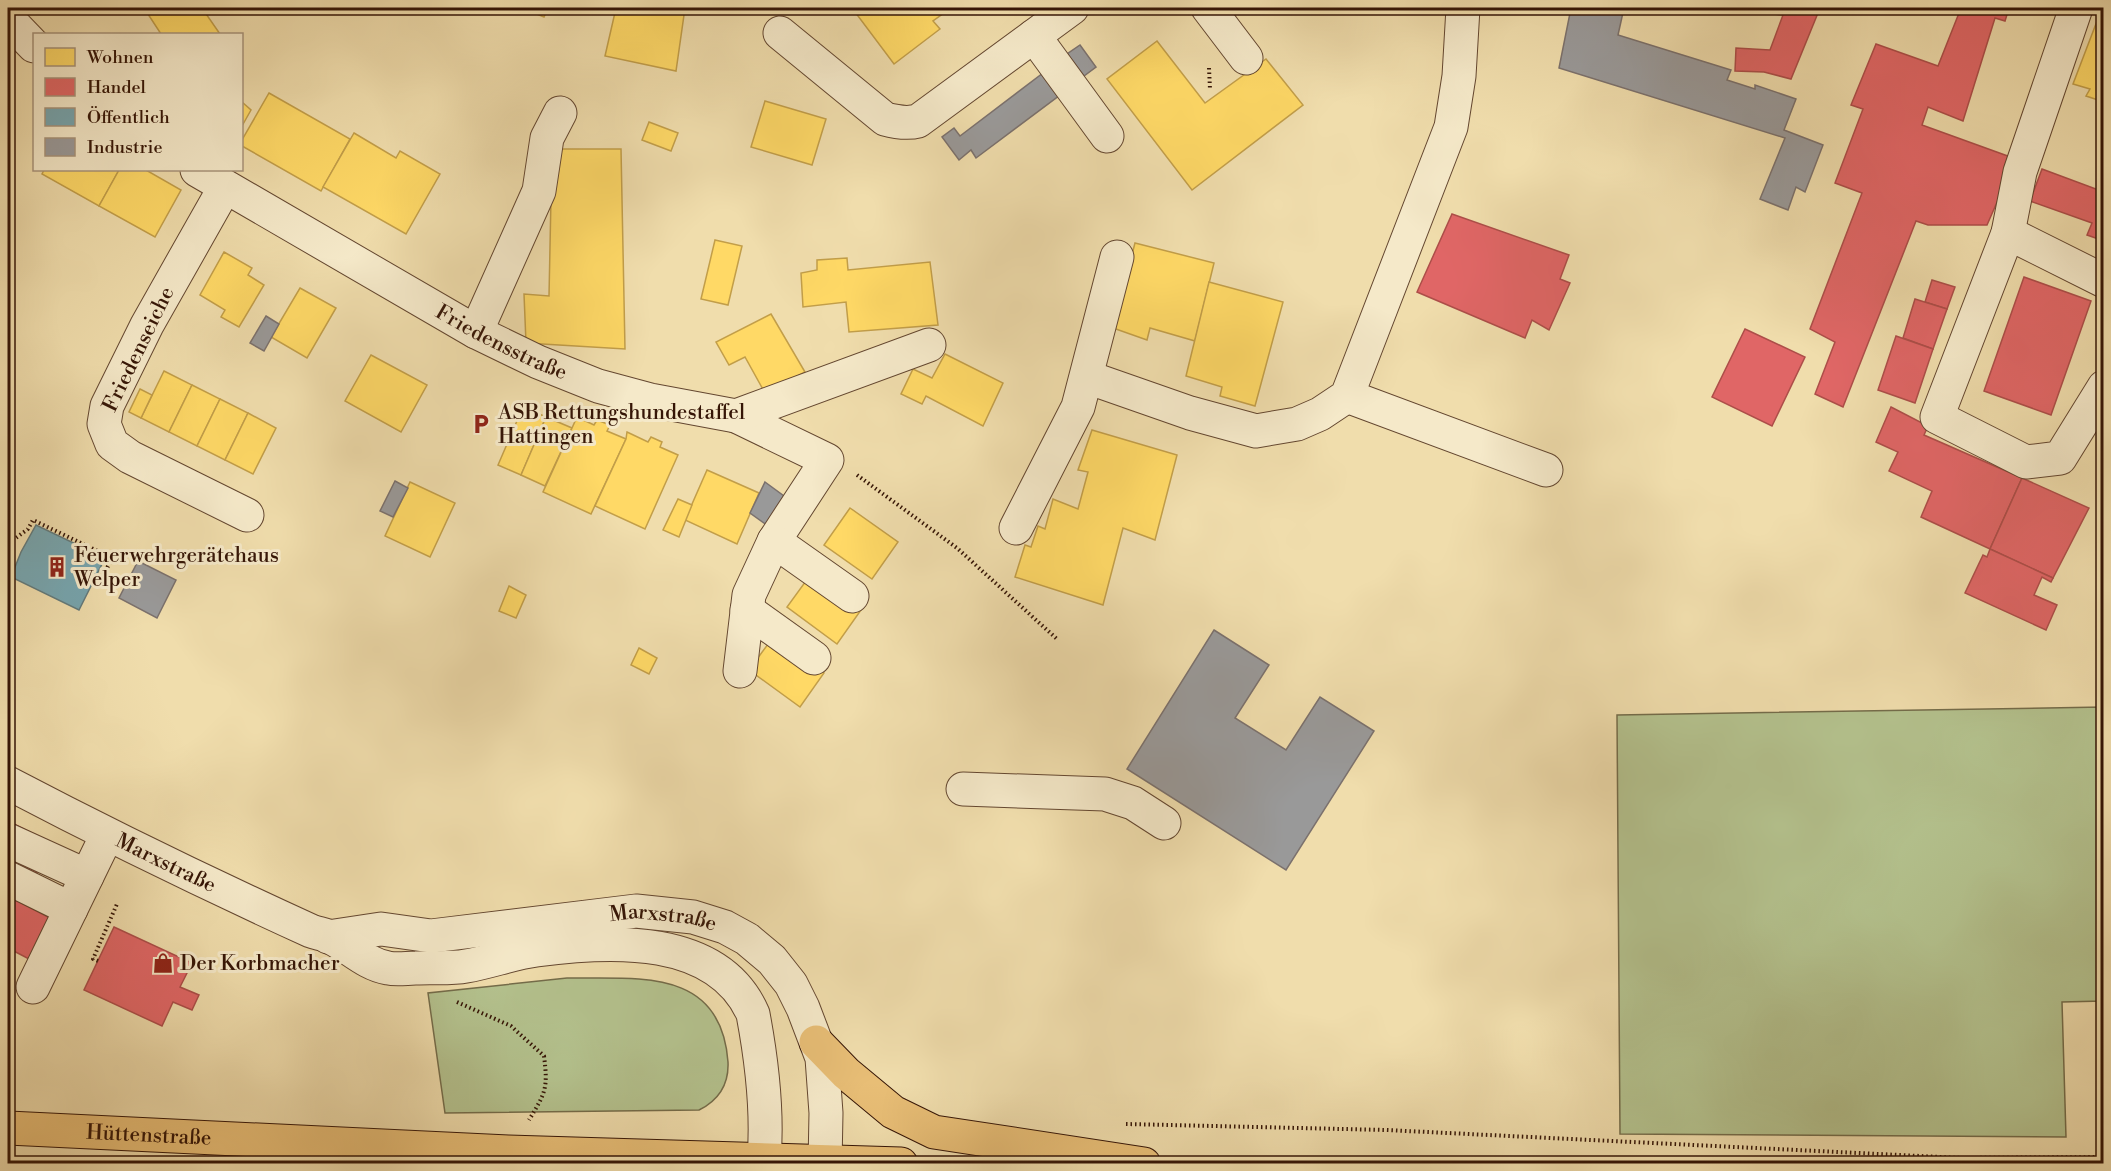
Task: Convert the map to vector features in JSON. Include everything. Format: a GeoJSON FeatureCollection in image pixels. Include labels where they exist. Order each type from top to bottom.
{"type":"FeatureCollection","features":[{"type":"Feature","properties":{"kind":"main road"},"geometry":{"type":"LineString","coordinates":[[816,1042],[846,1073],[893,1112],[934,1132],[1144,1164]]}},
{"type":"Feature","properties":{"kind":"main road","name":"Hüttenstraße"},"geometry":{"type":"LineString","coordinates":[[8,1128],[508,1152],[766,1162],[901,1164]]}},
{"type":"Feature","properties":{"kind":"street"},"geometry":{"type":"LineString","coordinates":[[780,33],[885,119],[911,123],[918,121],[1072,8]]}},
{"type":"Feature","properties":{"kind":"street"},"geometry":{"type":"LineString","coordinates":[[1208,8],[1246,57]]}},
{"type":"Feature","properties":{"kind":"street"},"geometry":{"type":"LineString","coordinates":[[1087,377],[1190,412],[1256,430],[1297,424],[1320,414],[1347,396],[1451,128],[1460,76],[1463,8]]}},
{"type":"Feature","properties":{"kind":"street"},"geometry":{"type":"LineString","coordinates":[[2076,8],[2020,172],[2008,232],[1937,417],[2026,462],[2060,458],[2103,387]]}},
{"type":"Feature","properties":{"kind":"street"},"geometry":{"type":"LineString","coordinates":[[8,19],[33,45]]}},
{"type":"Feature","properties":{"kind":"street"},"geometry":{"type":"LineString","coordinates":[[1034,36],[1107,136]]}},
{"type":"Feature","properties":{"kind":"street"},"geometry":{"type":"LineString","coordinates":[[476,332],[539,191],[547,138],[560,113]]}},
{"type":"Feature","properties":{"kind":"street","name":"Friedensstraße"},"geometry":{"type":"LineString","coordinates":[[199,171],[476,332],[538,362],[598,386],[650,400],[736,416],[827,460]]}},
{"type":"Feature","properties":{"kind":"street","name":"Friedenseiche"},"geometry":{"type":"LineString","coordinates":[[225,187],[147,324],[107,406],[104,424],[112,444],[130,457],[247,514]]}},
{"type":"Feature","properties":{"kind":"street"},"geometry":{"type":"LineString","coordinates":[[2008,232],[2103,281]]}},
{"type":"Feature","properties":{"kind":"street"},"geometry":{"type":"LineString","coordinates":[[1016,528],[1078,407],[1117,257]]}},
{"type":"Feature","properties":{"kind":"street"},"geometry":{"type":"LineString","coordinates":[[736,416],[929,345]]}},
{"type":"Feature","properties":{"kind":"street"},"geometry":{"type":"LineString","coordinates":[[1347,396],[1546,470]]}},
{"type":"Feature","properties":{"kind":"street"},"geometry":{"type":"LineString","coordinates":[[740,670],[749,595],[774,541],[827,460]]}},
{"type":"Feature","properties":{"kind":"street"},"geometry":{"type":"LineString","coordinates":[[774,541],[852,596]]}},
{"type":"Feature","properties":{"kind":"street"},"geometry":{"type":"LineString","coordinates":[[747,610],[814,657]]}},
{"type":"Feature","properties":{"kind":"street","name":"Marxstraße"},"geometry":{"type":"LineString","coordinates":[[8,783],[107,835],[311,931],[328,936],[368,961],[389,969],[464,966],[536,950],[590,945],[648,945],[692,956],[705,962],[728,978],[753,1014],[764,1080],[766,1162]]}},
{"type":"Feature","properties":{"kind":"street"},"geometry":{"type":"LineString","coordinates":[[963,789],[1105,794],[1133,803],[1164,823]]}},
{"type":"Feature","properties":{"kind":"street"},"geometry":{"type":"LineString","coordinates":[[33,987],[107,835]]}},
{"type":"Feature","properties":{"kind":"street"},"geometry":{"type":"LineString","coordinates":[[8,840],[87,876]]}},
{"type":"Feature","properties":{"kind":"street"},"geometry":{"type":"LineString","coordinates":[[8,878],[70,909]]}},
{"type":"Feature","properties":{"kind":"street","name":"Marxstraße"},"geometry":{"type":"LineString","coordinates":[[328,936],[381,929],[430,936],[636,911],[693,917],[736,932],[772,960],[797,994],[816,1042],[823,1069],[826,1113],[825,1163]]}},
{"type":"Feature","properties":{"kind":"path"},"geometry":{"type":"LineString","coordinates":[[827,460],[852,471],[957,548],[1059,640]]}},
{"type":"Feature","properties":{"kind":"path"},"geometry":{"type":"LineString","coordinates":[[9,543],[28,529],[33,520],[112,558],[101,580],[95,577]]}},
{"type":"Feature","properties":{"kind":"path"},"geometry":{"type":"LineString","coordinates":[[98,961],[93,958],[117,904]]}},
{"type":"Feature","properties":{"kind":"path"},"geometry":{"type":"LineString","coordinates":[[455,1002],[511,1026],[544,1056],[548,1083],[540,1102],[508,1152]]}},
{"type":"Feature","properties":{"kind":"path"},"geometry":{"type":"LineString","coordinates":[[1123,1124],[1386,1130],[1961,1158],[2103,1157]]}},
{"type":"Feature","properties":{"kind":"green space"},"geometry":{"type":"Polygon","coordinates":[[[2103,707],[2103,1001],[2062,1002],[2066,1137],[1620,1134],[1617,715],[2103,707]]]}},
{"type":"Feature","properties":{"kind":"green space"},"geometry":{"type":"Polygon","coordinates":[[[567,978],[648,980],[672,985],[693,994],[710,1009],[722,1031],[728,1070],[725,1085],[721,1091],[712,1102],[699,1110],[445,1113],[428,993],[567,978]]]}},
{"type":"Feature","properties":{"kind":"building: Wohnen"},"geometry":{"type":"Polygon","coordinates":[[[144,8],[184,8],[188,14],[202,8],[219,33],[160,33],[144,8]]]}},
{"type":"Feature","properties":{"kind":"building: Wohnen"},"geometry":{"type":"Polygon","coordinates":[[[522,8],[548,8],[544,17],[522,8]]]}},
{"type":"Feature","properties":{"kind":"building: Wohnen"},"geometry":{"type":"Polygon","coordinates":[[[616,8],[685,8],[676,71],[605,56],[616,8]]]}},
{"type":"Feature","properties":{"kind":"building: Wohnen"},"geometry":{"type":"Polygon","coordinates":[[[852,8],[951,8],[933,21],[940,29],[894,64],[852,8]]]}},
{"type":"Feature","properties":{"kind":"building: Wohnen"},"geometry":{"type":"Polygon","coordinates":[[[2102,8],[2104,8],[2104,102],[2086,96],[2090,89],[2073,84],[2102,8]]]}},
{"type":"Feature","properties":{"kind":"building: Wohnen"},"geometry":{"type":"Polygon","coordinates":[[[1157,41],[1205,103],[1266,59],[1303,105],[1192,190],[1107,79],[1157,41]]]}},
{"type":"Feature","properties":{"kind":"building: Wohnen"},"geometry":{"type":"Polygon","coordinates":[[[269,93],[350,139],[321,191],[243,147],[243,138],[269,93]]]}},
{"type":"Feature","properties":{"kind":"building: Wohnen"},"geometry":{"type":"Polygon","coordinates":[[[765,101],[826,119],[812,165],[751,147],[765,101]]]}},
{"type":"Feature","properties":{"kind":"building: Wohnen"},"geometry":{"type":"Polygon","coordinates":[[[243,103],[251,110],[243,124],[243,103]]]}},
{"type":"Feature","properties":{"kind":"building: Wohnen"},"geometry":{"type":"Polygon","coordinates":[[[649,122],[678,133],[671,151],[642,140],[649,122]]]}},
{"type":"Feature","properties":{"kind":"building: Wohnen"},"geometry":{"type":"Polygon","coordinates":[[[354,133],[396,158],[400,151],[440,174],[406,234],[323,187],[354,133]]]}},
{"type":"Feature","properties":{"kind":"building: Wohnen"},"geometry":{"type":"Polygon","coordinates":[[[552,149],[621,149],[625,349],[526,343],[524,294],[549,296],[552,149]]]}},
{"type":"Feature","properties":{"kind":"building: Wohnen"},"geometry":{"type":"Polygon","coordinates":[[[44,171],[118,171],[99,206],[42,174],[44,171]]]}},
{"type":"Feature","properties":{"kind":"building: Wohnen"},"geometry":{"type":"Polygon","coordinates":[[[118,171],[148,171],[181,190],[155,237],[99,206],[118,171]]]}},
{"type":"Feature","properties":{"kind":"building: Wohnen"},"geometry":{"type":"Polygon","coordinates":[[[715,240],[742,246],[728,305],[701,299],[715,240]]]}},
{"type":"Feature","properties":{"kind":"building: Wohnen"},"geometry":{"type":"Polygon","coordinates":[[[1135,243],[1214,263],[1195,341],[1150,328],[1147,340],[1113,328],[1135,243]]]}},
{"type":"Feature","properties":{"kind":"building: Wohnen"},"geometry":{"type":"Polygon","coordinates":[[[224,252],[252,268],[248,275],[264,285],[239,327],[221,317],[225,310],[200,295],[224,252]]]}},
{"type":"Feature","properties":{"kind":"building: Wohnen"},"geometry":{"type":"Polygon","coordinates":[[[847,258],[848,270],[930,262],[938,325],[849,332],[846,302],[803,307],[801,273],[817,270],[817,260],[847,258]]]}},
{"type":"Feature","properties":{"kind":"building: Wohnen"},"geometry":{"type":"Polygon","coordinates":[[[1209,282],[1283,302],[1255,406],[1220,396],[1222,387],[1186,376],[1209,282]]]}},
{"type":"Feature","properties":{"kind":"building: Wohnen"},"geometry":{"type":"Polygon","coordinates":[[[300,288],[336,308],[307,358],[271,337],[300,288]]]}},
{"type":"Feature","properties":{"kind":"building: Wohnen"},"geometry":{"type":"Polygon","coordinates":[[[771,314],[805,372],[765,393],[745,357],[729,365],[716,342],[771,314]]]}},
{"type":"Feature","properties":{"kind":"building: Wohnen"},"geometry":{"type":"Polygon","coordinates":[[[945,354],[1003,383],[983,426],[926,396],[922,404],[901,394],[913,369],[932,378],[945,354]]]}},
{"type":"Feature","properties":{"kind":"building: Wohnen"},"geometry":{"type":"Polygon","coordinates":[[[371,355],[427,385],[401,432],[345,401],[371,355]]]}},
{"type":"Feature","properties":{"kind":"building: Wohnen"},"geometry":{"type":"Polygon","coordinates":[[[164,371],[192,385],[169,432],[141,418],[164,371]]]}},
{"type":"Feature","properties":{"kind":"building: Wohnen"},"geometry":{"type":"Polygon","coordinates":[[[192,385],[220,399],[197,446],[169,432],[192,385]]]}},
{"type":"Feature","properties":{"kind":"building: Wohnen"},"geometry":{"type":"Polygon","coordinates":[[[140,389],[152,395],[141,418],[129,412],[140,389]]]}},
{"type":"Feature","properties":{"kind":"building: Wohnen"},"geometry":{"type":"Polygon","coordinates":[[[220,399],[248,413],[225,460],[197,446],[220,399]]]}},
{"type":"Feature","properties":{"kind":"building: Wohnen"},"geometry":{"type":"Polygon","coordinates":[[[523,407],[546,417],[521,475],[498,465],[523,407]]]}},
{"type":"Feature","properties":{"kind":"building: Wohnen"},"geometry":{"type":"Polygon","coordinates":[[[248,413],[276,428],[253,474],[225,460],[248,413]]]}},
{"type":"Feature","properties":{"kind":"building: Wohnen"},"geometry":{"type":"Polygon","coordinates":[[[546,417],[572,428],[545,486],[521,475],[546,417]]]}},
{"type":"Feature","properties":{"kind":"building: Wohnen"},"geometry":{"type":"Polygon","coordinates":[[[577,417],[594,425],[597,420],[610,425],[607,431],[626,439],[591,514],[543,492],[577,417]]]}},
{"type":"Feature","properties":{"kind":"building: Wohnen"},"geometry":{"type":"Polygon","coordinates":[[[1092,430],[1177,455],[1155,540],[1123,528],[1103,605],[1015,577],[1025,545],[1031,547],[1038,526],[1045,529],[1053,499],[1078,509],[1088,472],[1078,470],[1092,430]]]}},
{"type":"Feature","properties":{"kind":"building: Wohnen"},"geometry":{"type":"Polygon","coordinates":[[[627,432],[648,442],[651,437],[662,442],[660,447],[678,455],[645,529],[595,506],[626,439],[627,432]]]}},
{"type":"Feature","properties":{"kind":"building: Wohnen"},"geometry":{"type":"Polygon","coordinates":[[[707,470],[759,493],[737,544],[685,520],[707,470]]]}},
{"type":"Feature","properties":{"kind":"building: Wohnen"},"geometry":{"type":"Polygon","coordinates":[[[410,482],[455,503],[430,557],[385,536],[410,482]]]}},
{"type":"Feature","properties":{"kind":"building: Wohnen"},"geometry":{"type":"Polygon","coordinates":[[[678,499],[692,505],[679,537],[663,530],[678,499]]]}},
{"type":"Feature","properties":{"kind":"building: Wohnen"},"geometry":{"type":"Polygon","coordinates":[[[850,508],[898,542],[872,579],[824,545],[850,508]]]}},
{"type":"Feature","properties":{"kind":"building: Wohnen"},"geometry":{"type":"Polygon","coordinates":[[[811,574],[861,610],[837,644],[787,607],[811,574]]]}},
{"type":"Feature","properties":{"kind":"building: Wohnen"},"geometry":{"type":"Polygon","coordinates":[[[509,586],[526,595],[516,618],[499,611],[509,586]]]}},
{"type":"Feature","properties":{"kind":"building: Wohnen"},"geometry":{"type":"Polygon","coordinates":[[[774,636],[824,673],[800,707],[749,670],[774,636]]]}},
{"type":"Feature","properties":{"kind":"building: Wohnen"},"geometry":{"type":"Polygon","coordinates":[[[639,648],[657,658],[649,674],[631,665],[639,648]]]}},
{"type":"Feature","properties":{"kind":"building: Handel"},"geometry":{"type":"Polygon","coordinates":[[[1742,8],[1820,8],[1791,79],[1764,72],[1735,71],[1736,48],[1770,50],[1783,15],[1741,10],[1742,8]]]}},
{"type":"Feature","properties":{"kind":"building: Handel"},"geometry":{"type":"Polygon","coordinates":[[[1961,8],[2009,8],[2005,21],[1995,18],[1963,121],[1928,107],[1922,125],[2016,159],[1987,225],[1928,225],[1916,221],[1843,407],[1815,394],[1835,342],[1810,329],[1862,193],[1835,183],[1863,109],[1851,105],[1876,44],[1938,66],[1961,8]]]}},
{"type":"Feature","properties":{"kind":"building: Handel"},"geometry":{"type":"Polygon","coordinates":[[[2042,169],[2104,192],[2104,241],[2087,235],[2092,223],[2030,201],[2042,169]]]}},
{"type":"Feature","properties":{"kind":"building: Handel"},"geometry":{"type":"Polygon","coordinates":[[[1452,214],[1569,255],[1560,279],[1570,283],[1549,330],[1532,320],[1525,338],[1417,292],[1452,214]]]}},
{"type":"Feature","properties":{"kind":"building: Handel"},"geometry":{"type":"Polygon","coordinates":[[[2024,277],[2091,301],[2051,415],[1984,391],[2024,277]]]}},
{"type":"Feature","properties":{"kind":"building: Handel"},"geometry":{"type":"Polygon","coordinates":[[[1932,280],[1955,287],[1947,309],[1925,302],[1932,280]]]}},
{"type":"Feature","properties":{"kind":"building: Handel"},"geometry":{"type":"Polygon","coordinates":[[[1915,299],[1947,309],[1933,349],[1903,338],[1915,299]]]}},
{"type":"Feature","properties":{"kind":"building: Handel"},"geometry":{"type":"Polygon","coordinates":[[[1745,329],[1805,357],[1772,426],[1712,397],[1745,329]]]}},
{"type":"Feature","properties":{"kind":"building: Handel"},"geometry":{"type":"Polygon","coordinates":[[[1896,336],[1933,349],[1915,403],[1878,390],[1896,336]]]}},
{"type":"Feature","properties":{"kind":"building: Handel"},"geometry":{"type":"Polygon","coordinates":[[[1891,407],[1928,426],[1924,435],[2022,478],[1990,549],[1921,517],[1932,491],[1889,471],[1898,452],[1876,442],[1891,407]]]}},
{"type":"Feature","properties":{"kind":"building: Handel"},"geometry":{"type":"Polygon","coordinates":[[[2022,478],[2089,508],[2053,578],[1990,549],[2022,478]]]}},
{"type":"Feature","properties":{"kind":"building: Handel"},"geometry":{"type":"Polygon","coordinates":[[[1990,549],[2053,578],[2051,582],[2042,577],[2034,595],[2057,605],[2046,630],[1965,593],[1983,555],[1987,557],[1990,549]]]}},
{"type":"Feature","properties":{"kind":"building: Handel"},"geometry":{"type":"Polygon","coordinates":[[[8,821],[52,843],[21,903],[50,918],[29,959],[8,948],[8,821]]]}},
{"type":"Feature","properties":{"kind":"building: Handel"},"geometry":{"type":"Polygon","coordinates":[[[114,927],[192,963],[180,987],[199,995],[192,1010],[173,1002],[162,1026],[84,990],[114,927]]]}},
{"type":"Feature","properties":{"kind":"building: Öffentlich","name":"Feuerwehrgerätehaus Welper"},"geometry":{"type":"Polygon","coordinates":[[[36,525],[105,558],[79,610],[11,577],[21,552],[36,525]]]}},
{"type":"Feature","properties":{"kind":"building: Industrie"},"geometry":{"type":"Polygon","coordinates":[[[1571,8],[1624,8],[1618,35],[1731,70],[1727,80],[1755,89],[1755,85],[1796,99],[1784,130],[1823,145],[1805,192],[1796,187],[1788,210],[1760,199],[1785,138],[1559,68],[1571,8]]]}},
{"type":"Feature","properties":{"kind":"building: Industrie"},"geometry":{"type":"Polygon","coordinates":[[[1080,45],[1096,67],[1084,76],[1067,54],[1080,45]]]}},
{"type":"Feature","properties":{"kind":"building: Industrie"},"geometry":{"type":"Polygon","coordinates":[[[1043,73],[1060,95],[976,158],[971,150],[959,160],[942,137],[954,128],[960,136],[1043,73]]]}},
{"type":"Feature","properties":{"kind":"building: Industrie"},"geometry":{"type":"Polygon","coordinates":[[[266,316],[279,324],[264,351],[250,343],[266,316]]]}},
{"type":"Feature","properties":{"kind":"building: Industrie"},"geometry":{"type":"Polygon","coordinates":[[[395,481],[408,488],[393,517],[380,511],[395,481]]]}},
{"type":"Feature","properties":{"kind":"building: Industrie"},"geometry":{"type":"Polygon","coordinates":[[[765,482],[788,499],[768,526],[750,513],[765,482]]]}},
{"type":"Feature","properties":{"kind":"building: Industrie"},"geometry":{"type":"Polygon","coordinates":[[[138,561],[176,580],[157,618],[119,598],[138,561]]]}},
{"type":"Feature","properties":{"kind":"building: Industrie"},"geometry":{"type":"Polygon","coordinates":[[[1214,630],[1269,665],[1235,718],[1286,750],[1320,697],[1374,731],[1286,870],[1127,769],[1214,630]]]}},
{"type":"Feature","properties":{"kind":"place","name":"ASB Rettungshundestaffel Hattingen"},"geometry":{"type":"Point","coordinates":[481,424]}},
{"type":"Feature","properties":{"kind":"place","name":"Feuerwehrgerätehaus Welper"},"geometry":{"type":"Point","coordinates":[57,567]}},
{"type":"Feature","properties":{"kind":"place","name":"Der Korbmacher"},"geometry":{"type":"Point","coordinates":[163,963]}}]}
